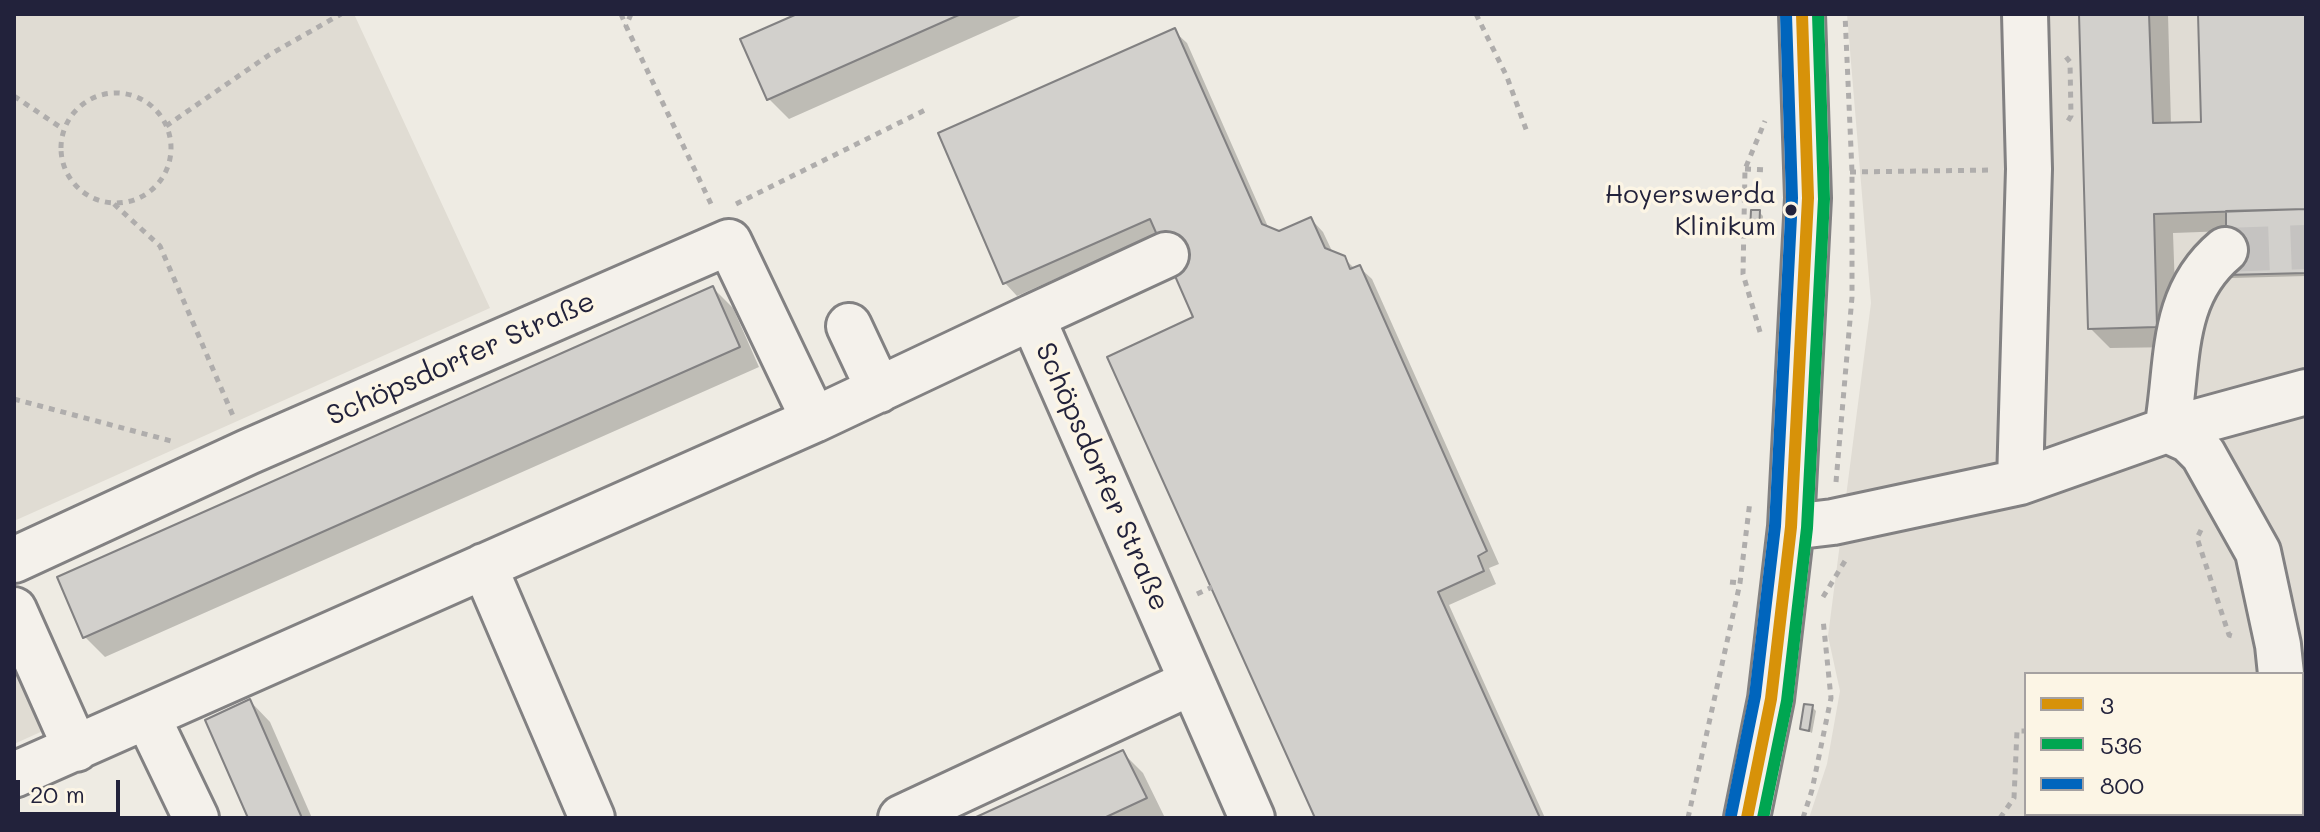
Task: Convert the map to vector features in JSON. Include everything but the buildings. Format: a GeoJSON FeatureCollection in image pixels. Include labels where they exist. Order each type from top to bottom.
{"type":"FeatureCollection","features":[{"type":"Feature","properties":{"kind":"street"},"geometry":{"type":"LineString","coordinates":[[1747,818],[1771,699],[1791,527],[1808,170],[1802,14]]}},
{"type":"Feature","properties":{"kind":"street"},"geometry":{"type":"LineString","coordinates":[[2020,482],[2029,169],[2025,14]]}},
{"type":"Feature","properties":{"kind":"street"},"geometry":{"type":"LineString","coordinates":[[729,242],[814,420]]}},
{"type":"Feature","properties":{"kind":"street","name":"Schöpsdorfer Straße"},"geometry":{"type":"LineString","coordinates":[[14,560],[248,452],[729,242]]}},
{"type":"Feature","properties":{"kind":"street"},"geometry":{"type":"LineString","coordinates":[[2167,430],[2184,312],[2196,281],[2225,250]]}},
{"type":"Feature","properties":{"kind":"street"},"geometry":{"type":"LineString","coordinates":[[1032,317],[1166,255]]}},
{"type":"Feature","properties":{"kind":"street","name":"Schöpsdorfer Straße"},"geometry":{"type":"LineString","coordinates":[[14,775],[814,420],[1032,317],[1252,818]]}},
{"type":"Feature","properties":{"kind":"street"},"geometry":{"type":"LineString","coordinates":[[849,326],[879,390]]}},
{"type":"Feature","properties":{"kind":"street"},"geometry":{"type":"LineString","coordinates":[[1791,527],[1833,522],[2020,482],[2167,430],[2306,392]]}},
{"type":"Feature","properties":{"kind":"street"},"geometry":{"type":"LineString","coordinates":[[2167,430],[2189,440],[2203,454],[2258,552],[2276,650]]}},
{"type":"Feature","properties":{"kind":"street"},"geometry":{"type":"LineString","coordinates":[[484,566],[592,818]]}},
{"type":"Feature","properties":{"kind":"street"},"geometry":{"type":"LineString","coordinates":[[14,610],[76,749]]}},
{"type":"Feature","properties":{"kind":"street"},"geometry":{"type":"LineString","coordinates":[[901,818],[1192,682]]}},
{"type":"Feature","properties":{"kind":"street"},"geometry":{"type":"LineString","coordinates":[[147,716],[196,818]]}},
{"type":"Feature","properties":{"kind":"path"},"geometry":{"type":"LineString","coordinates":[[166,126],[328,17],[341,14]]}},
{"type":"Feature","properties":{"kind":"path"},"geometry":{"type":"LineString","coordinates":[[621,14],[729,242]]}},
{"type":"Feature","properties":{"kind":"path"},"geometry":{"type":"LineString","coordinates":[[626,26],[631,14]]}},
{"type":"Feature","properties":{"kind":"path"},"geometry":{"type":"LineString","coordinates":[[1476,14],[1507,77],[1527,132]]}},
{"type":"Feature","properties":{"kind":"path"},"geometry":{"type":"LineString","coordinates":[[2062,50],[2070,62],[2071,102],[2071,116],[2063,129]]}},
{"type":"Feature","properties":{"kind":"path"},"geometry":{"type":"LineString","coordinates":[[118,92],[135,96],[150,104],[166,126],[171,151],[167,167],[159,182],[138,198],[113,203],[97,200],[82,191],[70,178],[63,163],[63,129],[72,114],[85,102],[101,94],[118,92]]}},
{"type":"Feature","properties":{"kind":"path"},"geometry":{"type":"LineString","coordinates":[[14,96],[63,129]]}},
{"type":"Feature","properties":{"kind":"path"},"geometry":{"type":"LineString","coordinates":[[1763,342],[1743,274],[1745,169],[1769,114]]}},
{"type":"Feature","properties":{"kind":"path"},"geometry":{"type":"LineString","coordinates":[[1745,169],[2029,169]]}},
{"type":"Feature","properties":{"kind":"path"},"geometry":{"type":"LineString","coordinates":[[113,203],[160,246],[248,452]]}},
{"type":"Feature","properties":{"kind":"path"},"geometry":{"type":"LineString","coordinates":[[14,399],[180,444]]}},
{"type":"Feature","properties":{"kind":"path"},"geometry":{"type":"LineString","coordinates":[[1688,818],[1740,583],[1751,485]]}},
{"type":"Feature","properties":{"kind":"path"},"geometry":{"type":"LineString","coordinates":[[2203,524],[2197,538],[2229,635],[2276,650]]}},
{"type":"Feature","properties":{"kind":"path"},"geometry":{"type":"LineString","coordinates":[[1821,601],[1848,556]]}},
{"type":"Feature","properties":{"kind":"path"},"geometry":{"type":"LineString","coordinates":[[1730,582],[1740,583]]}},
{"type":"Feature","properties":{"kind":"path"},"geometry":{"type":"LineString","coordinates":[[2000,818],[2014,798],[2017,731],[2024,731]]}},
{"type":"Feature","properties":{"kind":"shaded area"},"geometry":{"type":"Polygon","coordinates":[[[14,14],[354,14],[490,308],[14,521],[14,14]]]}},
{"type":"Feature","properties":{"kind":"shaded area"},"geometry":{"type":"Polygon","coordinates":[[[1847,14],[2306,14],[2306,818],[1809,818],[1827,764],[1840,691],[1828,636],[1871,303],[1847,14]]]}},
{"type":"Feature","properties":{"kind":"shaded area"},"geometry":{"type":"Polygon","coordinates":[[[14,667],[45,730],[14,744],[14,667]]]}},
{"type":"Feature","properties":{"kind":"tunnel"},"geometry":{"type":"LineString","coordinates":[[2225,250],[2306,247]]}},
{"type":"Feature","properties":{"kind":"transit line","name":"3"},"geometry":{"type":"LineString","coordinates":[[1747,818],[1771,699],[1791,527],[1808,198],[1802,14]]}},
{"type":"Feature","properties":{"kind":"transit line","name":"536"},"geometry":{"type":"LineString","coordinates":[[1763,818],[1787,701],[1807,528],[1824,199],[1818,14]]}},
{"type":"Feature","properties":{"kind":"transit line","name":"800"},"geometry":{"type":"LineString","coordinates":[[1731,815],[1755,696],[1775,526],[1792,198],[1786,15]]}},
{"type":"Feature","properties":{"kind":"place","name":"Hoyerswerda Klinikum"},"geometry":{"type":"Point","coordinates":[1791,210]}}]}
